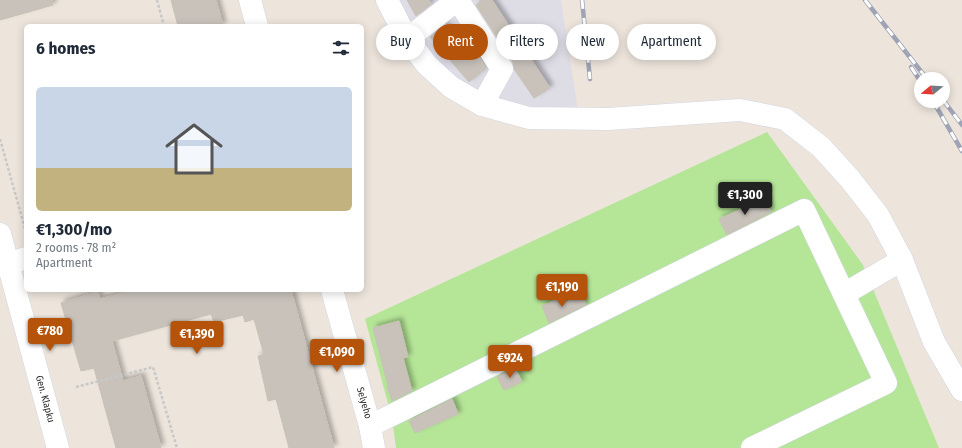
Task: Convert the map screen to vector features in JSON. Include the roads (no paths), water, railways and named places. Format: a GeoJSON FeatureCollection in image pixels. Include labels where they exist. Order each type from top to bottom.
{"type":"FeatureCollection","features":[{"type":"Feature","properties":{"kind":"street"},"geometry":{"type":"LineString","coordinates":[[250,0],[256,24]]}},
{"type":"Feature","properties":{"kind":"street"},"geometry":{"type":"LineString","coordinates":[[387,0],[399,24]]}},
{"type":"Feature","properties":{"kind":"street"},"geometry":{"type":"LineString","coordinates":[[425,25],[457,0],[502,69],[482,105]]}},
{"type":"Feature","properties":{"kind":"street"},"geometry":{"type":"LineString","coordinates":[[423,60],[451,88],[482,105],[529,118],[608,119],[740,110],[785,119],[821,147],[850,179],[878,215],[902,260],[934,342],[962,390]]}},
{"type":"Feature","properties":{"kind":"street"},"geometry":{"type":"LineString","coordinates":[[370,426],[804,210],[886,383],[752,448]]}},
{"type":"Feature","properties":{"kind":"street","name":"Gen. Klapku"},"geometry":{"type":"LineString","coordinates":[[0,234],[17,261],[58,448]]}},
{"type":"Feature","properties":{"kind":"street"},"geometry":{"type":"LineString","coordinates":[[844,294],[902,260]]}},
{"type":"Feature","properties":{"kind":"street","name":"Selyeho"},"geometry":{"type":"LineString","coordinates":[[333,292],[370,426],[374,448]]}},
{"type":"Feature","properties":{"kind":"railway"},"geometry":{"type":"LineString","coordinates":[[582,0],[590,79]]}},
{"type":"Feature","properties":{"kind":"railway"},"geometry":{"type":"LineString","coordinates":[[865,0],[922,72]]}},
{"type":"Feature","properties":{"kind":"railway"},"geometry":{"type":"LineString","coordinates":[[911,67],[914,72]]}},
{"type":"Feature","properties":{"kind":"railway"},"geometry":{"type":"LineString","coordinates":[[937,108],[962,151]]}},
{"type":"Feature","properties":{"kind":"railway"},"geometry":{"type":"LineString","coordinates":[[949,108],[962,125]]}}]}
